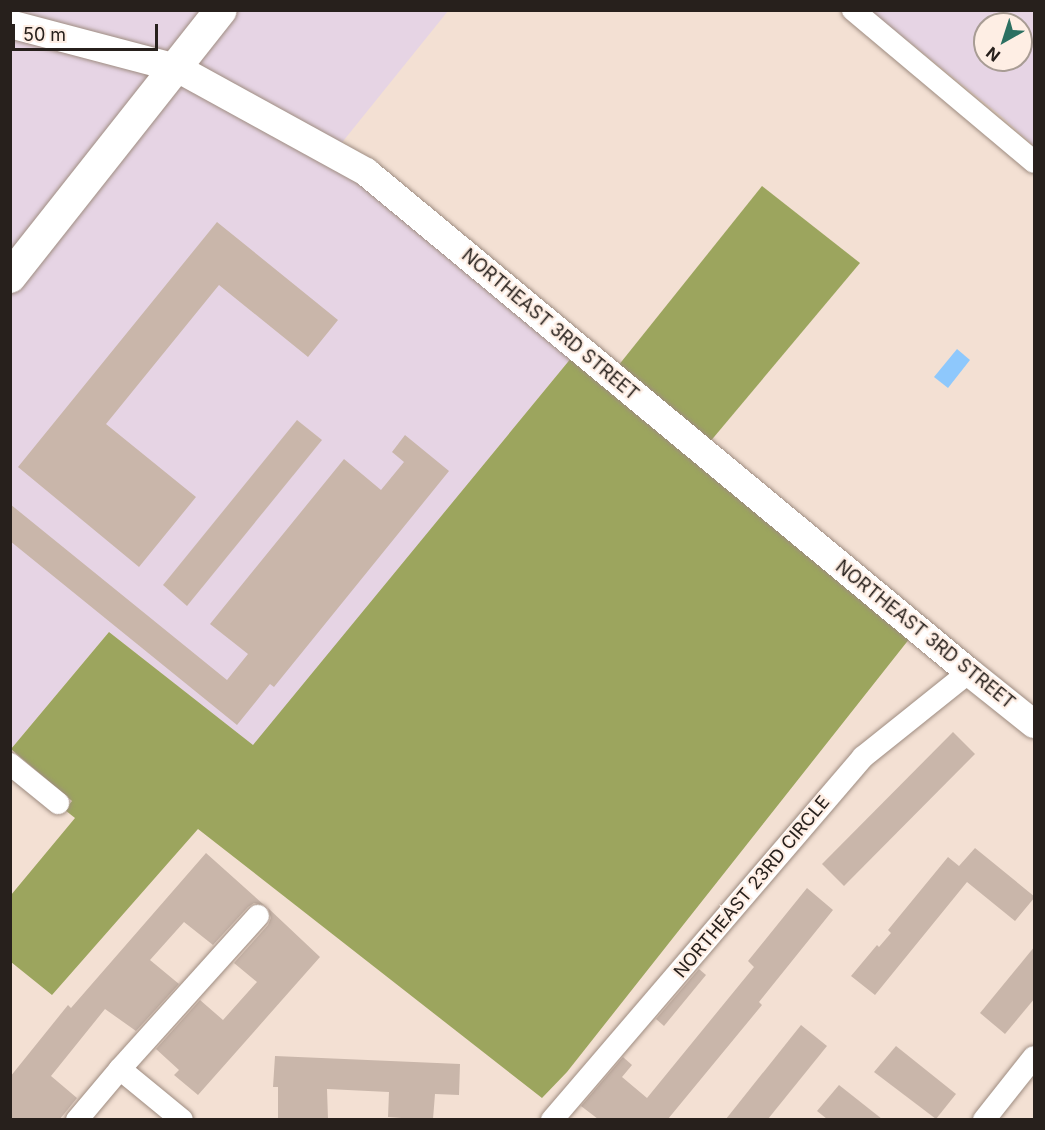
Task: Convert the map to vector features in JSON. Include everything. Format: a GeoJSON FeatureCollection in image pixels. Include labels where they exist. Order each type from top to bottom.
{"type":"FeatureCollection","features":[{"type":"Feature","properties":{"kind":"main road"},"geometry":{"type":"LineString","coordinates":[[10,277],[221,10]]}},
{"type":"Feature","properties":{"kind":"street"},"geometry":{"type":"LineString","coordinates":[[853,10],[1035,162]]}},
{"type":"Feature","properties":{"kind":"street","name":"NORTHEAST 3RD STREET"},"geometry":{"type":"LineString","coordinates":[[10,24],[177,68],[366,172],[969,672],[1035,724]]}},
{"type":"Feature","properties":{"kind":"street","name":"NORTHEAST 23RD CIRCLE"},"geometry":{"type":"LineString","coordinates":[[552,1119],[863,757],[969,672]]}},
{"type":"Feature","properties":{"kind":"street"},"geometry":{"type":"LineString","coordinates":[[10,764],[58,803]]}},
{"type":"Feature","properties":{"kind":"street"},"geometry":{"type":"LineString","coordinates":[[77,1119],[258,916]]}},
{"type":"Feature","properties":{"kind":"street"},"geometry":{"type":"LineString","coordinates":[[984,1119],[1035,1057]]}},
{"type":"Feature","properties":{"kind":"street"},"geometry":{"type":"LineString","coordinates":[[120,1069],[182,1119]]}},
{"type":"Feature","properties":{"kind":"shaded area"},"geometry":{"type":"Polygon","coordinates":[[[11,10],[209,11],[175,54],[11,10]]]}},
{"type":"Feature","properties":{"kind":"shaded area"},"geometry":{"type":"Polygon","coordinates":[[[234,11],[448,11],[340,145],[193,64],[234,11]]]}},
{"type":"Feature","properties":{"kind":"shaded area"},"geometry":{"type":"Polygon","coordinates":[[[871,11],[1034,11],[1034,146],[1001,116],[871,11]]]}},
{"type":"Feature","properties":{"kind":"shaded area"},"geometry":{"type":"Polygon","coordinates":[[[11,35],[159,75],[11,261],[11,35]]]}},
{"type":"Feature","properties":{"kind":"shaded area"},"geometry":{"type":"Polygon","coordinates":[[[179,82],[359,181],[572,357],[253,746],[109,632],[11,749],[11,293],[179,82]]]}},
{"type":"Feature","properties":{"kind":"green space"},"geometry":{"type":"Polygon","coordinates":[[[762,186],[860,263],[709,443],[618,366],[762,186]]]}},
{"type":"Feature","properties":{"kind":"green space"},"geometry":{"type":"Polygon","coordinates":[[[572,357],[910,638],[567,1072],[542,1098],[198,829],[52,995],[11,962],[11,895],[75,818],[65,810],[72,801],[11,749],[109,632],[253,745],[572,357]]]}},
{"type":"Feature","properties":{"kind":"water"},"geometry":{"type":"Polygon","coordinates":[[[957,349],[970,360],[948,388],[934,377],[957,349]]]}},
{"type":"Feature","properties":{"kind":"building"},"geometry":{"type":"Polygon","coordinates":[[[217,222],[338,320],[308,357],[219,285],[106,424],[196,497],[139,567],[18,467],[217,222]]]}},
{"type":"Feature","properties":{"kind":"building"},"geometry":{"type":"Polygon","coordinates":[[[297,420],[322,440],[187,606],[163,585],[297,420]]]}},
{"type":"Feature","properties":{"kind":"building"},"geometry":{"type":"Polygon","coordinates":[[[405,435],[449,471],[274,687],[270,684],[237,725],[10,541],[10,504],[227,680],[248,654],[210,624],[344,459],[381,490],[404,462],[392,452],[405,435]]]}},
{"type":"Feature","properties":{"kind":"building"},"geometry":{"type":"Polygon","coordinates":[[[953,732],[975,754],[844,886],[822,864],[953,732]]]}},
{"type":"Feature","properties":{"kind":"building"},"geometry":{"type":"Polygon","coordinates":[[[975,848],[1035,897],[1015,921],[967,882],[875,995],[851,976],[877,945],[879,947],[891,933],[888,930],[948,857],[959,866],[975,848]]]}},
{"type":"Feature","properties":{"kind":"building"},"geometry":{"type":"Polygon","coordinates":[[[206,853],[264,905],[254,903],[248,907],[213,945],[184,922],[150,960],[179,984],[136,1031],[105,1009],[51,1076],[77,1098],[60,1119],[10,1119],[10,1077],[68,1005],[71,1008],[206,853]]]}},
{"type":"Feature","properties":{"kind":"building"},"geometry":{"type":"Polygon","coordinates":[[[807,888],[833,910],[759,1002],[762,1005],[668,1119],[598,1119],[581,1106],[623,1057],[632,1065],[622,1077],[647,1098],[754,967],[748,961],[807,888]]]}},
{"type":"Feature","properties":{"kind":"building"},"geometry":{"type":"Polygon","coordinates":[[[268,908],[320,957],[198,1095],[174,1075],[179,1070],[156,1049],[200,1000],[223,1020],[257,982],[234,963],[268,925],[271,918],[268,908]]]}},
{"type":"Feature","properties":{"kind":"building"},"geometry":{"type":"Polygon","coordinates":[[[1035,946],[1035,998],[1005,1034],[980,1013],[1035,946]]]}},
{"type":"Feature","properties":{"kind":"building"},"geometry":{"type":"Polygon","coordinates":[[[699,969],[706,975],[664,1026],[656,1019],[699,969]]]}},
{"type":"Feature","properties":{"kind":"building"},"geometry":{"type":"Polygon","coordinates":[[[801,1025],[827,1046],[768,1119],[726,1119],[801,1025]]]}},
{"type":"Feature","properties":{"kind":"building"},"geometry":{"type":"Polygon","coordinates":[[[896,1046],[956,1094],[936,1119],[874,1072],[896,1046]]]}},
{"type":"Feature","properties":{"kind":"building"},"geometry":{"type":"Polygon","coordinates":[[[275,1056],[460,1064],[459,1095],[435,1094],[433,1119],[415,1119],[388,1117],[389,1092],[327,1089],[328,1119],[278,1119],[278,1087],[273,1087],[275,1056]]]}},
{"type":"Feature","properties":{"kind":"building"},"geometry":{"type":"Polygon","coordinates":[[[839,1085],[882,1119],[827,1119],[817,1111],[839,1085]]]}}]}
